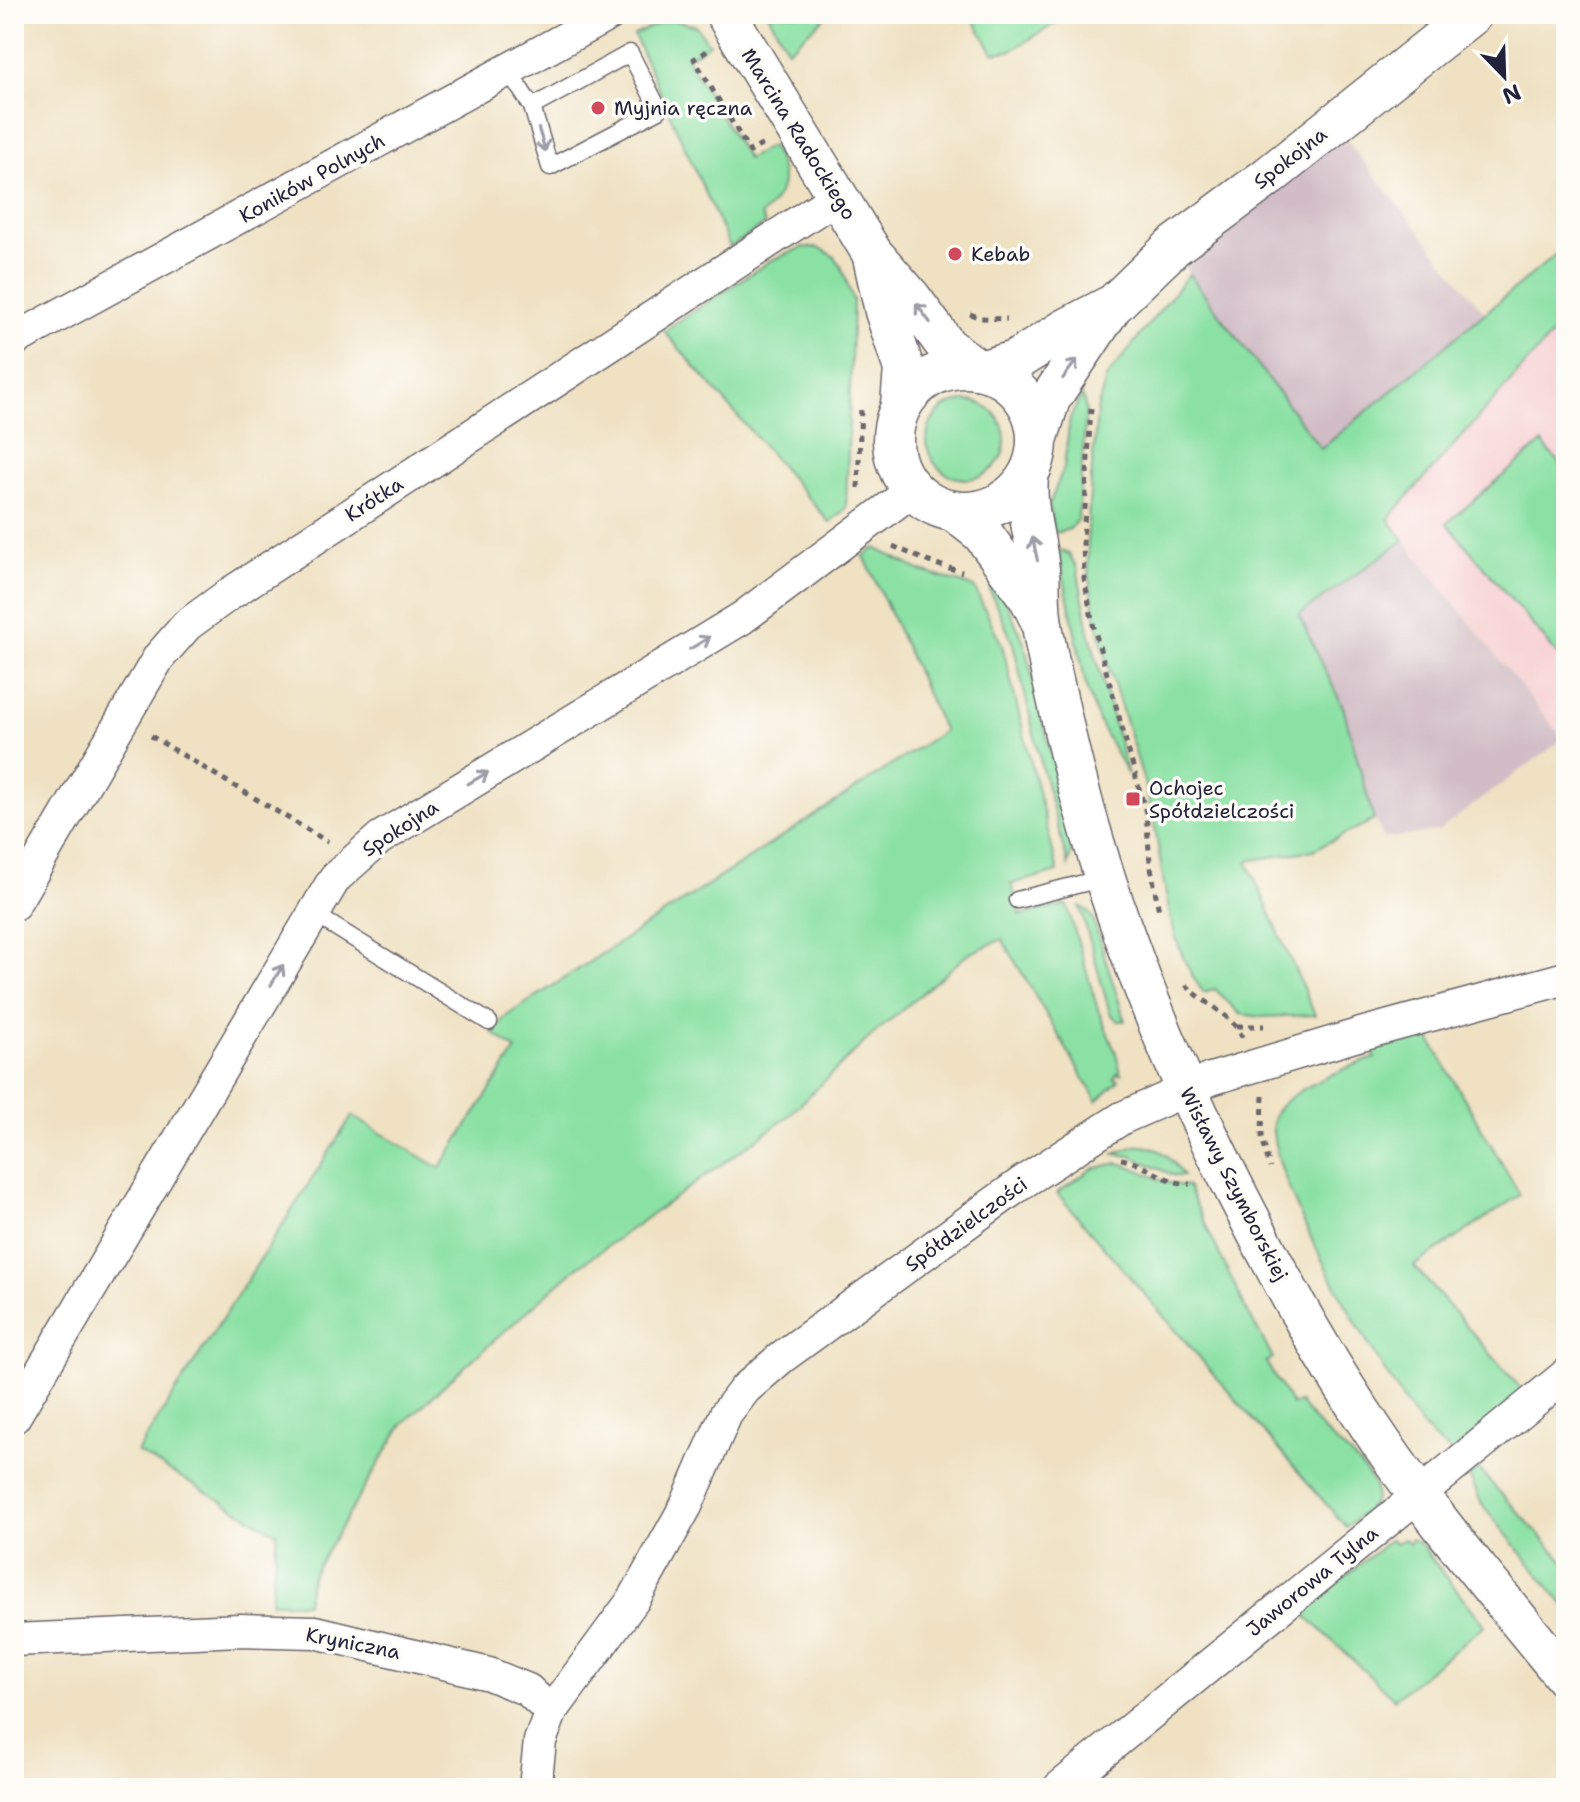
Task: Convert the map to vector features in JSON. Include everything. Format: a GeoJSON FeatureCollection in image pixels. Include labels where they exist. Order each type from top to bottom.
{"type":"FeatureCollection","features":[{"type":"Feature","properties":{"kind":"street","name":"Koników Polnych"},"geometry":{"type":"LineString","coordinates":[[14,340],[610,14]]}},
{"type":"Feature","properties":{"kind":"street","name":"Spokojna"},"geometry":{"type":"LineString","coordinates":[[1038,437],[1050,399],[1112,306],[1173,247],[1269,176],[1472,14]]}},
{"type":"Feature","properties":{"kind":"street","name":"Marcina Radockiego"},"geometry":{"type":"LineString","coordinates":[[714,28],[838,196],[872,253],[911,298],[947,347],[980,370]]}},
{"type":"Feature","properties":{"kind":"street","name":"Krótka"},"geometry":{"type":"LineString","coordinates":[[14,904],[159,657],[187,625],[228,595],[838,196]]}},
{"type":"Feature","properties":{"kind":"street","name":"Marcina Radockiego"},"geometry":{"type":"LineString","coordinates":[[872,253],[885,311],[904,369],[901,404]]}},
{"type":"Feature","properties":{"kind":"street","name":"Spokojna"},"geometry":{"type":"LineString","coordinates":[[980,370],[1015,361],[1066,329],[1112,306]]}},
{"type":"Feature","properties":{"kind":"street"},"geometry":{"type":"LineString","coordinates":[[956,368],[980,370],[1009,381],[1019,391],[1034,415],[1038,437],[1036,457],[1028,477],[999,505],[982,511],[954,511],[927,502],[913,490],[901,474],[893,453],[892,436],[901,404],[921,382],[956,368]]}},
{"type":"Feature","properties":{"kind":"street","name":"Wisławy Szymborskiej"},"geometry":{"type":"LineString","coordinates":[[1028,477],[1027,511],[1039,570],[1041,621],[1070,754],[1104,878],[1143,989],[1185,1090],[1230,1183],[1308,1326],[1365,1420],[1420,1495],[1566,1678]]}},
{"type":"Feature","properties":{"kind":"street","name":"Spokojna"},"geometry":{"type":"LineString","coordinates":[[14,1417],[335,878],[354,858],[380,838],[742,618],[913,490]]}},
{"type":"Feature","properties":{"kind":"street","name":"Wisławy Szymborskiej"},"geometry":{"type":"LineString","coordinates":[[954,511],[982,533],[1030,599],[1041,621]]}},
{"type":"Feature","properties":{"kind":"street","name":"Spółdzielczości"},"geometry":{"type":"LineString","coordinates":[[551,1712],[634,1599],[686,1506],[726,1414],[745,1389],[782,1357],[1023,1182],[1122,1118],[1211,1079],[1361,1034],[1564,982]]}},
{"type":"Feature","properties":{"kind":"street","name":"Jaworowa Tylna"},"geometry":{"type":"LineString","coordinates":[[1059,1788],[1566,1375]]}},
{"type":"Feature","properties":{"kind":"street","name":"Kryniczna"},"geometry":{"type":"LineString","coordinates":[[14,1640],[240,1630],[315,1632],[489,1674],[528,1690],[551,1712]]}},
{"type":"Feature","properties":{"kind":"street"},"geometry":{"type":"LineString","coordinates":[[535,1788],[540,1741],[551,1712]]}},
{"type":"Feature","properties":{"kind":"lane"},"geometry":{"type":"LineString","coordinates":[[508,70],[532,107],[550,167],[659,110],[630,53],[532,107]]}},
{"type":"Feature","properties":{"kind":"lane"},"geometry":{"type":"LineString","coordinates":[[1017,900],[1104,878]]}},
{"type":"Feature","properties":{"kind":"lane"},"geometry":{"type":"LineString","coordinates":[[314,914],[489,1022]]}},
{"type":"Feature","properties":{"kind":"path"},"geometry":{"type":"LineString","coordinates":[[659,14],[686,17],[714,28],[694,59],[750,152],[773,138]]}},
{"type":"Feature","properties":{"kind":"path"},"geometry":{"type":"LineString","coordinates":[[960,310],[981,318],[1013,319]]}},
{"type":"Feature","properties":{"kind":"path"},"geometry":{"type":"LineString","coordinates":[[1092,400],[1083,541],[1084,578],[1093,624],[1146,813],[1150,862],[1161,920]]}},
{"type":"Feature","properties":{"kind":"path"},"geometry":{"type":"LineString","coordinates":[[858,501],[861,404]]}},
{"type":"Feature","properties":{"kind":"path"},"geometry":{"type":"LineString","coordinates":[[890,544],[944,567],[973,572]]}},
{"type":"Feature","properties":{"kind":"path"},"geometry":{"type":"LineString","coordinates":[[123,719],[354,858]]}},
{"type":"Feature","properties":{"kind":"path"},"geometry":{"type":"LineString","coordinates":[[1182,979],[1195,995],[1237,1026],[1247,1049]]}},
{"type":"Feature","properties":{"kind":"shaded area"},"geometry":{"type":"Polygon","coordinates":[[[1334,124],[1484,312],[1321,449],[1182,264],[1334,124]]]}},
{"type":"Feature","properties":{"kind":"shaded area"},"geometry":{"type":"Polygon","coordinates":[[[1566,319],[1566,742],[1388,520],[1566,319]]]}},
{"type":"Feature","properties":{"kind":"shaded area"},"geometry":{"type":"Polygon","coordinates":[[[1404,540],[1563,739],[1438,831],[1383,839],[1299,615],[1404,540]]]}},
{"type":"Feature","properties":{"kind":"green space"},"geometry":{"type":"Polygon","coordinates":[[[768,14],[822,14],[824,18],[788,50],[768,14]]]}},
{"type":"Feature","properties":{"kind":"green space"},"geometry":{"type":"Polygon","coordinates":[[[970,14],[1071,14],[1010,51],[993,53],[970,14]]]}},
{"type":"Feature","properties":{"kind":"green space"},"geometry":{"type":"Polygon","coordinates":[[[673,20],[696,26],[709,44],[687,58],[747,159],[771,146],[780,165],[780,191],[776,200],[761,215],[765,224],[730,247],[634,35],[673,20]]]}},
{"type":"Feature","properties":{"kind":"green space"},"geometry":{"type":"Polygon","coordinates":[[[1566,246],[1566,319],[1388,519],[1404,540],[1299,615],[1343,707],[1374,820],[1313,850],[1247,861],[1315,1015],[1261,1017],[1240,1014],[1215,989],[1204,993],[1181,951],[1168,905],[1151,808],[1093,604],[1088,554],[1089,513],[1097,410],[1106,378],[1189,274],[1321,449],[1566,246]]]}},
{"type":"Feature","properties":{"kind":"green space"},"geometry":{"type":"Polygon","coordinates":[[[803,247],[820,248],[833,256],[841,266],[853,300],[846,508],[830,523],[664,331],[770,261],[803,247]]]}},
{"type":"Feature","properties":{"kind":"green space"},"geometry":{"type":"Polygon","coordinates":[[[1082,394],[1086,410],[1078,519],[1070,529],[1054,533],[1049,505],[1064,467],[1070,418],[1082,394]]]}},
{"type":"Feature","properties":{"kind":"green space"},"geometry":{"type":"Polygon","coordinates":[[[966,401],[981,404],[998,418],[1005,440],[1002,455],[988,472],[966,479],[951,476],[934,462],[927,440],[930,425],[944,408],[966,401]]]}},
{"type":"Feature","properties":{"kind":"green space"},"geometry":{"type":"Polygon","coordinates":[[[1542,443],[1566,471],[1566,665],[1447,523],[1542,443]]]}},
{"type":"Feature","properties":{"kind":"green space"},"geometry":{"type":"Polygon","coordinates":[[[875,548],[921,571],[974,587],[1002,645],[1058,872],[1011,884],[1021,915],[1067,905],[1098,1010],[1116,1053],[1121,1074],[1117,1073],[1114,1078],[1119,1080],[1097,1101],[1002,939],[968,954],[870,1037],[785,1119],[575,1269],[454,1376],[402,1425],[311,1577],[306,1603],[271,1603],[277,1533],[137,1452],[352,1116],[440,1168],[516,1050],[493,1033],[505,1017],[944,731],[864,556],[875,548]]]}},
{"type":"Feature","properties":{"kind":"green space"},"geometry":{"type":"Polygon","coordinates":[[[1058,550],[1069,554],[1077,568],[1089,631],[1128,775],[1100,724],[1087,690],[1058,550]]]}},
{"type":"Feature","properties":{"kind":"green space"},"geometry":{"type":"Polygon","coordinates":[[[996,581],[1024,642],[1073,845],[1068,865],[1013,643],[990,591],[996,581]]]}},
{"type":"Feature","properties":{"kind":"green space"},"geometry":{"type":"Polygon","coordinates":[[[1080,906],[1093,919],[1125,1021],[1118,1021],[1110,1013],[1080,906]]]}},
{"type":"Feature","properties":{"kind":"green space"},"geometry":{"type":"Polygon","coordinates":[[[1427,1034],[1520,1195],[1414,1266],[1523,1391],[1452,1453],[1424,1429],[1356,1323],[1304,1223],[1285,1177],[1274,1139],[1275,1114],[1291,1097],[1335,1073],[1375,1058],[1372,1048],[1427,1034]]]}},
{"type":"Feature","properties":{"kind":"green space"},"geometry":{"type":"Polygon","coordinates":[[[1134,1146],[1150,1147],[1163,1153],[1183,1176],[1175,1176],[1131,1156],[1115,1154],[1134,1146]]]}},
{"type":"Feature","properties":{"kind":"green space"},"geometry":{"type":"Polygon","coordinates":[[[1118,1163],[1169,1183],[1187,1186],[1273,1358],[1266,1362],[1292,1405],[1299,1402],[1358,1463],[1372,1483],[1375,1492],[1372,1505],[1346,1527],[1057,1193],[1092,1169],[1118,1163]]]}},
{"type":"Feature","properties":{"kind":"green space"},"geometry":{"type":"Polygon","coordinates":[[[1478,1469],[1566,1563],[1566,1608],[1481,1503],[1469,1475],[1478,1469]]]}},
{"type":"Feature","properties":{"kind":"green space"},"geometry":{"type":"Polygon","coordinates":[[[1391,1539],[1395,1543],[1405,1539],[1409,1544],[1411,1539],[1420,1544],[1485,1625],[1394,1699],[1302,1612],[1391,1539]]]}},
{"type":"Feature","properties":{"kind":"place","name":"Myjnia ręczna"},"geometry":{"type":"Point","coordinates":[598,108]}},
{"type":"Feature","properties":{"kind":"place","name":"Kebab"},"geometry":{"type":"Point","coordinates":[955,254]}},
{"type":"Feature","properties":{"kind":"place","name":"Ochojec Spółdzielczości"},"geometry":{"type":"Point","coordinates":[1133,799]}}]}
